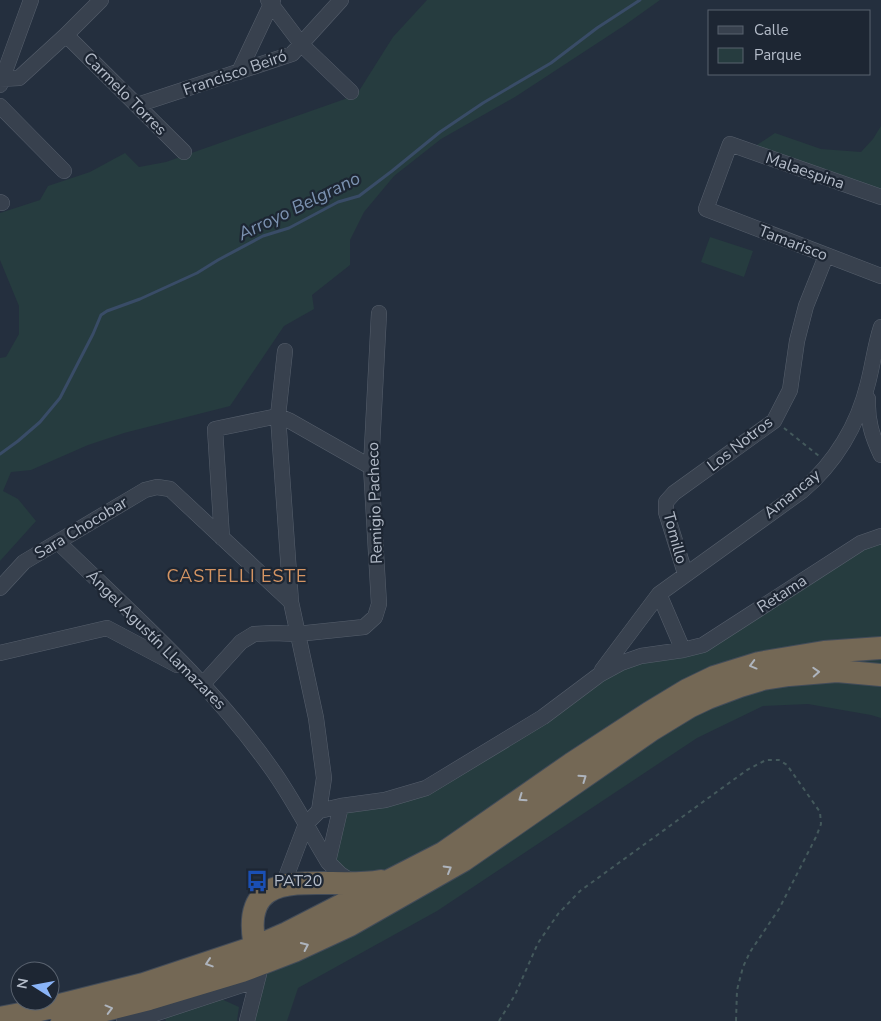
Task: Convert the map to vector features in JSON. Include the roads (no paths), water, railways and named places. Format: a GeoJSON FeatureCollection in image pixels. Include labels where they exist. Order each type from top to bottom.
{"type":"FeatureCollection","features":[{"type":"Feature","properties":{"kind":"highway"},"geometry":{"type":"LineString","coordinates":[[0,1018],[144,984],[258,964],[324,915],[443,853],[571,764],[687,690],[714,677],[741,668],[800,656],[881,648]]}},
{"type":"Feature","properties":{"kind":"highway"},"geometry":{"type":"LineString","coordinates":[[800,656],[851,655],[881,659]]}},
{"type":"Feature","properties":{"kind":"highway"},"geometry":{"type":"LineString","coordinates":[[855,672],[881,681]]}},
{"type":"Feature","properties":{"kind":"highway"},"geometry":{"type":"LineString","coordinates":[[62,1021],[153,1011],[258,964],[350,926],[464,860],[653,729],[689,707],[724,692],[763,679],[804,673],[855,672],[881,675]]}},
{"type":"Feature","properties":{"kind":"highway"},"geometry":{"type":"LineString","coordinates":[[258,964],[252,934],[252,922],[259,902],[266,894],[283,885],[320,882],[355,884],[396,878]]}},
{"type":"Feature","properties":{"kind":"street"},"geometry":{"type":"LineString","coordinates":[[31,0],[1,81],[19,78],[101,0]]}},
{"type":"Feature","properties":{"kind":"street","name":"Francisco Beiró"},"geometry":{"type":"LineString","coordinates":[[137,105],[292,54],[341,0]]}},
{"type":"Feature","properties":{"kind":"street"},"geometry":{"type":"LineString","coordinates":[[271,1],[302,45],[351,92]]}},
{"type":"Feature","properties":{"kind":"street"},"geometry":{"type":"LineString","coordinates":[[239,72],[271,1]]}},
{"type":"Feature","properties":{"kind":"street","name":"Carmelo Torres"},"geometry":{"type":"LineString","coordinates":[[66,35],[184,152]]}},
{"type":"Feature","properties":{"kind":"street"},"geometry":{"type":"LineString","coordinates":[[0,106],[64,171]]}},
{"type":"Feature","properties":{"kind":"street","name":"Malaespina"},"geometry":{"type":"LineString","coordinates":[[706,209],[730,144],[881,197]]}},
{"type":"Feature","properties":{"kind":"street","name":"Tamarisco"},"geometry":{"type":"LineString","coordinates":[[706,209],[881,276]]}},
{"type":"Feature","properties":{"kind":"street","name":"Los Notros"},"geometry":{"type":"LineString","coordinates":[[666,502],[674,493],[774,421],[790,390],[797,342],[806,306],[826,256]]}},
{"type":"Feature","properties":{"kind":"street","name":"Remigio Pacheco"},"geometry":{"type":"LineString","coordinates":[[298,634],[364,627],[375,617],[379,604],[371,466],[379,313]]}},
{"type":"Feature","properties":{"kind":"street","name":"Amancay"},"geometry":{"type":"LineString","coordinates":[[599,675],[659,594],[802,491],[828,464],[850,431],[859,412],[868,383],[881,326]]}},
{"type":"Feature","properties":{"kind":"street"},"geometry":{"type":"LineString","coordinates":[[284,351],[278,416],[291,602],[316,718],[324,768],[323,793],[319,811]]}},
{"type":"Feature","properties":{"kind":"street"},"geometry":{"type":"LineString","coordinates":[[868,383],[868,416],[875,442],[881,455]]}},
{"type":"Feature","properties":{"kind":"street"},"geometry":{"type":"LineString","coordinates":[[291,602],[222,538],[215,429],[278,416],[371,466]]}},
{"type":"Feature","properties":{"kind":"street","name":"Sara Chocobar"},"geometry":{"type":"LineString","coordinates":[[0,588],[24,562],[145,490],[157,487],[170,489],[222,538]]}},
{"type":"Feature","properties":{"kind":"street","name":"Tomillo"},"geometry":{"type":"LineString","coordinates":[[666,502],[666,512],[685,574]]}},
{"type":"Feature","properties":{"kind":"street","name":"Retama"},"geometry":{"type":"LineString","coordinates":[[599,675],[621,663],[641,656],[703,645],[861,543],[881,536]]}},
{"type":"Feature","properties":{"kind":"street","name":"Ángel Agustín Llamazares"},"geometry":{"type":"LineString","coordinates":[[58,542],[203,684],[272,768],[328,862],[340,874],[355,884]]}},
{"type":"Feature","properties":{"kind":"street"},"geometry":{"type":"LineString","coordinates":[[659,594],[683,650]]}},
{"type":"Feature","properties":{"kind":"street"},"geometry":{"type":"LineString","coordinates":[[107,628],[192,673]]}},
{"type":"Feature","properties":{"kind":"street"},"geometry":{"type":"LineString","coordinates":[[0,653],[107,628],[146,628]]}},
{"type":"Feature","properties":{"kind":"street"},"geometry":{"type":"LineString","coordinates":[[203,684],[241,642],[254,634],[298,634]]}},
{"type":"Feature","properties":{"kind":"street"},"geometry":{"type":"LineString","coordinates":[[283,885],[306,824],[319,811],[385,800],[426,788],[543,717],[599,675]]}},
{"type":"Feature","properties":{"kind":"street"},"geometry":{"type":"LineString","coordinates":[[328,862],[341,806]]}},
{"type":"Feature","properties":{"kind":"street"},"geometry":{"type":"LineString","coordinates":[[247,1021],[258,964]]}},
{"type":"Feature","properties":{"kind":"street"},"geometry":{"type":"LineString","coordinates":[[124,1021],[153,1011]]}},
{"type":"Feature","properties":{"kind":"waterway","name":"Arroyo Belgrano"},"geometry":{"type":"LineString","coordinates":[[0,454],[40,422],[60,398],[101,315],[197,273],[263,236],[289,228],[338,202],[359,196],[440,132],[483,103],[551,63],[597,28],[640,0]]}},
{"type":"Feature","properties":{"kind":"place","name":"PAT20"},"geometry":{"type":"Point","coordinates":[257,881]}},
{"type":"Feature","properties":{"kind":"district","name":"CASTELLI ESTE"},"geometry":{"type":"Point","coordinates":[237,576]}}]}
